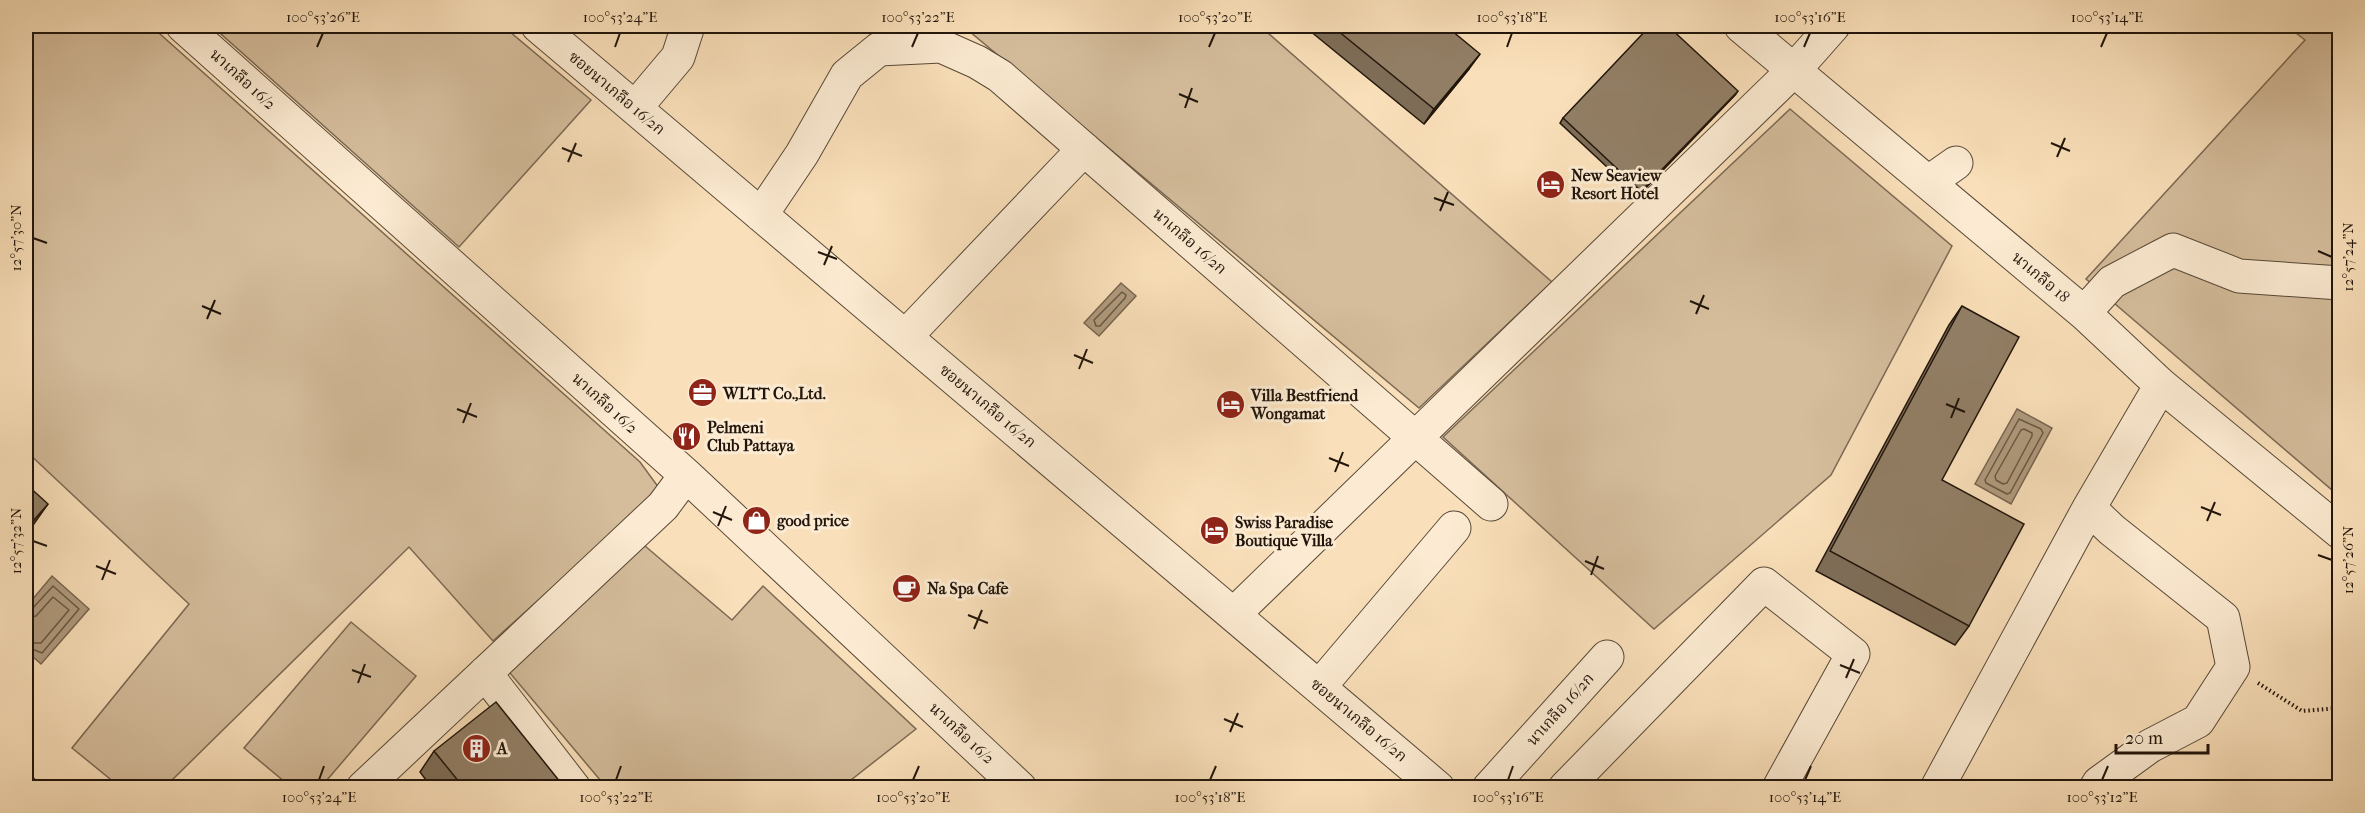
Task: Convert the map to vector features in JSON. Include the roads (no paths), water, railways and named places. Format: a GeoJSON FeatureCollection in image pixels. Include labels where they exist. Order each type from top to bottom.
{"type":"FeatureCollection","features":[{"type":"Feature","properties":{"kind":"street","name":"นาเกลือ 16/2"},"geometry":{"type":"LineString","coordinates":[[183,26],[686,476],[1020,788]]}},
{"type":"Feature","properties":{"kind":"street","name":"ซอยนาเกลือ 16/2ก"},"geometry":{"type":"LineString","coordinates":[[538,26],[1438,788]]}},
{"type":"Feature","properties":{"kind":"street"},"geometry":{"type":"LineString","coordinates":[[635,108],[678,57],[688,26]]}},
{"type":"Feature","properties":{"kind":"street","name":"นาเกลือ 18"},"geometry":{"type":"LineString","coordinates":[[1741,26],[2084,313],[2161,385],[2340,532]]}},
{"type":"Feature","properties":{"kind":"street"},"geometry":{"type":"LineString","coordinates":[[1234,614],[1795,69],[1833,26]]}},
{"type":"Feature","properties":{"kind":"street","name":"นาเกลือ 16/2ก"},"geometry":{"type":"LineString","coordinates":[[762,215],[802,153],[847,75],[879,48],[941,46],[977,62],[1000,76],[1491,504]]}},
{"type":"Feature","properties":{"kind":"street"},"geometry":{"type":"LineString","coordinates":[[906,336],[1084,149]]}},
{"type":"Feature","properties":{"kind":"street"},"geometry":{"type":"LineString","coordinates":[[1929,182],[1956,163]]}},
{"type":"Feature","properties":{"kind":"street"},"geometry":{"type":"LineString","coordinates":[[2084,313],[2112,282],[2173,250],[2239,276],[2340,283]]}},
{"type":"Feature","properties":{"kind":"street"},"geometry":{"type":"LineString","coordinates":[[1937,788],[2089,508],[2161,385]]}},
{"type":"Feature","properties":{"kind":"street"},"geometry":{"type":"LineString","coordinates":[[363,788],[663,506],[686,476]]}},
{"type":"Feature","properties":{"kind":"street"},"geometry":{"type":"LineString","coordinates":[[2089,508],[2112,530],[2223,618],[2233,667],[2198,721],[2150,746],[2099,783],[2096,788]]}},
{"type":"Feature","properties":{"kind":"street"},"geometry":{"type":"LineString","coordinates":[[1320,686],[1454,528]]}},
{"type":"Feature","properties":{"kind":"street"},"geometry":{"type":"LineString","coordinates":[[1565,788],[1764,584],[1853,654],[1779,788]]}},
{"type":"Feature","properties":{"kind":"street","name":"นาเกลือ 16/2ก"},"geometry":{"type":"LineString","coordinates":[[1488,788],[1607,657]]}},
{"type":"Feature","properties":{"kind":"street"},"geometry":{"type":"LineString","coordinates":[[485,673],[574,788]]}},
{"type":"Feature","properties":{"kind":"water"},"geometry":{"type":"Polygon","coordinates":[[[1121,283],[1136,296],[1099,336],[1084,323],[1121,283]]]}},
{"type":"Feature","properties":{"kind":"water"},"geometry":{"type":"Polygon","coordinates":[[[2017,409],[2052,428],[2011,504],[1975,484],[2017,409]]]}},
{"type":"Feature","properties":{"kind":"water"},"geometry":{"type":"Polygon","coordinates":[[[52,576],[89,609],[41,664],[31,655],[26,661],[26,607],[52,576]]]}},
{"type":"Feature","properties":{"kind":"place","name":"New Seaview Resort Hotel"},"geometry":{"type":"Point","coordinates":[1550,184]}},
{"type":"Feature","properties":{"kind":"place","name":"WLTT Co.,Ltd."},"geometry":{"type":"Point","coordinates":[702,393]}},
{"type":"Feature","properties":{"kind":"place","name":"Villa Bestfriend Wongamat"},"geometry":{"type":"Point","coordinates":[1230,404]}},
{"type":"Feature","properties":{"kind":"place","name":"Pelmeni Club Pattaya"},"geometry":{"type":"Point","coordinates":[686,436]}},
{"type":"Feature","properties":{"kind":"place","name":"good price"},"geometry":{"type":"Point","coordinates":[756,520]}},
{"type":"Feature","properties":{"kind":"place","name":"Swiss Paradise Boutique Villa"},"geometry":{"type":"Point","coordinates":[1214,531]}},
{"type":"Feature","properties":{"kind":"place","name":"Na Spa Cafe"},"geometry":{"type":"Point","coordinates":[906,588]}},
{"type":"Feature","properties":{"kind":"place","name":"A"},"geometry":{"type":"Point","coordinates":[476,748]}}]}
